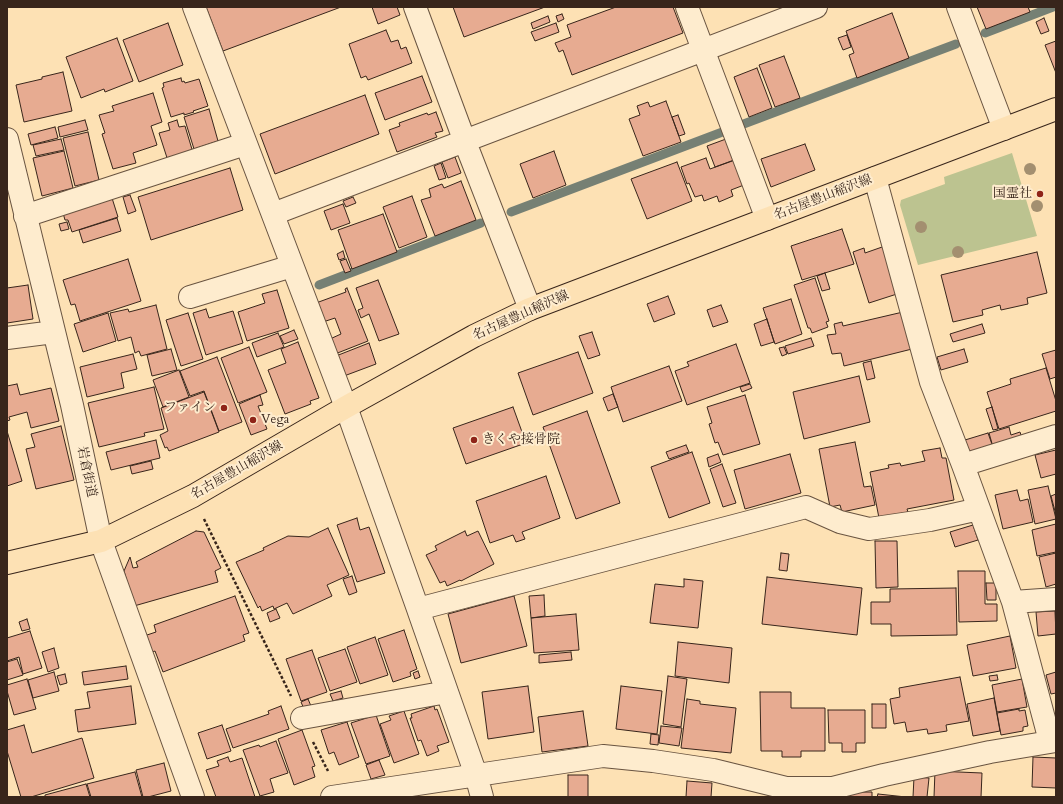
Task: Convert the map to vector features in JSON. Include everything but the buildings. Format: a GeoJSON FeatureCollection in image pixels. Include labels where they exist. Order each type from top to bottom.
{"type":"FeatureCollection","features":[{"type":"Feature","properties":{"kind":"main road","name":"名古屋豊山稲沢線"},"geometry":{"type":"LineString","coordinates":[[7,563],[101,542],[193,496],[483,331],[530,309],[1056,109]]}},
{"type":"Feature","properties":{"kind":"street"},"geometry":{"type":"LineString","coordinates":[[194,7],[346,408],[418,609],[476,775],[482,797]]}},
{"type":"Feature","properties":{"kind":"street"},"geometry":{"type":"LineString","coordinates":[[415,7],[465,142],[530,309]]}},
{"type":"Feature","properties":{"kind":"street"},"geometry":{"type":"LineString","coordinates":[[686,7],[767,219]]}},
{"type":"Feature","properties":{"kind":"street"},"geometry":{"type":"LineString","coordinates":[[272,214],[465,142],[816,7]]}},
{"type":"Feature","properties":{"kind":"street"},"geometry":{"type":"LineString","coordinates":[[958,7],[1004,129]]}},
{"type":"Feature","properties":{"kind":"street","name":"岩倉街道"},"geometry":{"type":"LineString","coordinates":[[7,139],[72,405],[101,542],[193,797]]}},
{"type":"Feature","properties":{"kind":"street"},"geometry":{"type":"LineString","coordinates":[[25,216],[246,144]]}},
{"type":"Feature","properties":{"kind":"street"},"geometry":{"type":"LineString","coordinates":[[336,796],[603,756],[653,761],[713,770],[786,788],[833,792],[884,775],[990,752],[1053,741],[1013,602],[931,382],[875,178]]}},
{"type":"Feature","properties":{"kind":"street"},"geometry":{"type":"LineString","coordinates":[[190,297],[292,266]]}},
{"type":"Feature","properties":{"kind":"street"},"geometry":{"type":"LineString","coordinates":[[7,338],[54,332]]}},
{"type":"Feature","properties":{"kind":"street"},"geometry":{"type":"LineString","coordinates":[[963,465],[1056,436]]}},
{"type":"Feature","properties":{"kind":"street"},"geometry":{"type":"LineString","coordinates":[[418,609],[806,507],[840,522],[869,529],[930,520],[979,509]]}},
{"type":"Feature","properties":{"kind":"street"},"geometry":{"type":"LineString","coordinates":[[1013,602],[1056,599]]}},
{"type":"Feature","properties":{"kind":"street"},"geometry":{"type":"LineString","coordinates":[[302,718],[447,692]]}},
{"type":"Feature","properties":{"kind":"path"},"geometry":{"type":"LineString","coordinates":[[193,496],[302,718],[336,796]]}},
{"type":"Feature","properties":{"kind":"green space"},"geometry":{"type":"Polygon","coordinates":[[[1012,153],[1037,236],[918,265],[900,205],[901,200],[945,184],[944,177],[1012,153]]]}},
{"type":"Feature","properties":{"kind":"waterway"},"geometry":{"type":"LineString","coordinates":[[985,33],[1053,7]]}},
{"type":"Feature","properties":{"kind":"waterway"},"geometry":{"type":"LineString","coordinates":[[741,125],[956,44]]}},
{"type":"Feature","properties":{"kind":"waterway"},"geometry":{"type":"LineString","coordinates":[[511,212],[725,131]]}},
{"type":"Feature","properties":{"kind":"waterway"},"geometry":{"type":"LineString","coordinates":[[319,285],[481,223]]}},
{"type":"Feature","properties":{"kind":"place","name":"国霊社"},"geometry":{"type":"Point","coordinates":[1040,194]}},
{"type":"Feature","properties":{"kind":"place","name":"ファイン"},"geometry":{"type":"Point","coordinates":[224,408]}},
{"type":"Feature","properties":{"kind":"place","name":"Vega"},"geometry":{"type":"Point","coordinates":[253,420]}},
{"type":"Feature","properties":{"kind":"place","name":"きくや接骨院"},"geometry":{"type":"Point","coordinates":[474,440]}}]}
